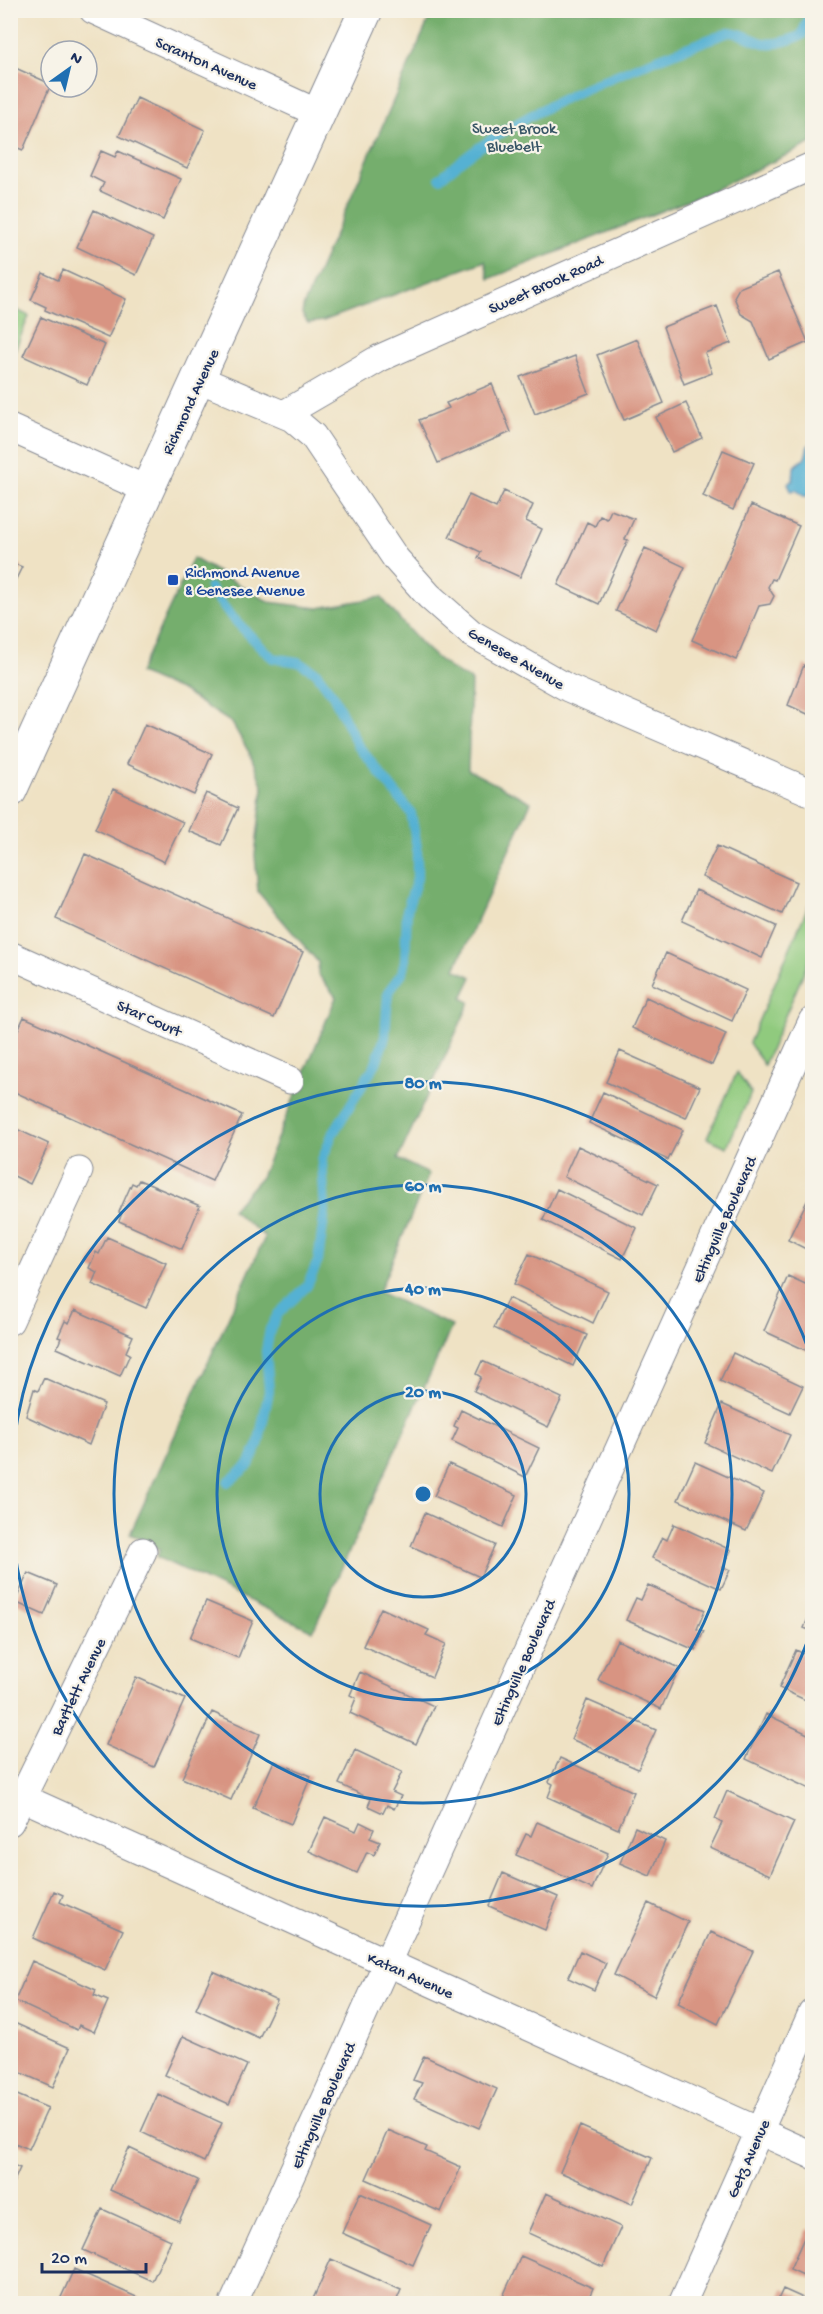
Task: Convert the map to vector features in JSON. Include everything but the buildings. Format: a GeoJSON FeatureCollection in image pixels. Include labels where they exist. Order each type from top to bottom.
{"type":"FeatureCollection","features":[{"type":"Feature","properties":{"kind":"main road","name":"Richmond Avenue"},"geometry":{"type":"LineString","coordinates":[[10,791],[366,10]]}},
{"type":"Feature","properties":{"kind":"street","name":"Scranton Avenue"},"geometry":{"type":"LineString","coordinates":[[93,10],[320,114]]}},
{"type":"Feature","properties":{"kind":"street","name":"Sweet Brook Road"},"geometry":{"type":"LineString","coordinates":[[284,414],[380,358],[813,166]]}},
{"type":"Feature","properties":{"kind":"street","name":"Genesee Avenue"},"geometry":{"type":"LineString","coordinates":[[199,379],[284,414],[313,436],[396,559],[429,596],[471,633],[568,688],[813,793]]}},
{"type":"Feature","properties":{"kind":"street"},"geometry":{"type":"LineString","coordinates":[[10,428],[148,490]]}},
{"type":"Feature","properties":{"kind":"street","name":"Star Court"},"geometry":{"type":"LineString","coordinates":[[10,955],[290,1080]]}},
{"type":"Feature","properties":{"kind":"street","name":"Eltingville Boulevard"},"geometry":{"type":"LineString","coordinates":[[233,2304],[813,1021]]}},
{"type":"Feature","properties":{"kind":"street"},"geometry":{"type":"LineString","coordinates":[[14,1305],[79,1171]]}},
{"type":"Feature","properties":{"kind":"street","name":"Bartlett Avenue"},"geometry":{"type":"LineString","coordinates":[[10,1822],[17,1795],[143,1551]]}},
{"type":"Feature","properties":{"kind":"street","name":"Katan Avenue"},"geometry":{"type":"LineString","coordinates":[[17,1795],[386,1964],[813,2155]]}},
{"type":"Feature","properties":{"kind":"street","name":"Getz Avenue"},"geometry":{"type":"LineString","coordinates":[[682,2304],[813,2013]]}},
{"type":"Feature","properties":{"kind":"green space","name":"Sweet Brook Bluebelt"},"geometry":{"type":"Polygon","coordinates":[[[433,10],[812,11],[812,143],[707,193],[489,279],[485,261],[323,321],[308,323],[302,314],[303,307],[433,10]]]}},
{"type":"Feature","properties":{"kind":"green space"},"geometry":{"type":"Polygon","coordinates":[[[11,307],[29,316],[14,352],[11,350],[11,307]]]}},
{"type":"Feature","properties":{"kind":"green space"},"geometry":{"type":"Polygon","coordinates":[[[193,558],[269,602],[318,608],[381,597],[433,655],[457,673],[471,680],[468,770],[531,802],[455,969],[472,977],[462,998],[470,1002],[398,1159],[429,1174],[379,1292],[452,1326],[313,1631],[157,1557],[160,1549],[130,1534],[265,1237],[232,1210],[261,1177],[336,997],[318,974],[318,962],[258,892],[255,855],[263,787],[250,754],[232,723],[182,691],[139,673],[193,558]]]}},
{"type":"Feature","properties":{"kind":"green space"},"geometry":{"type":"Polygon","coordinates":[[[812,897],[812,953],[764,1065],[749,1043],[812,897]]]}},
{"type":"Feature","properties":{"kind":"green space"},"geometry":{"type":"Polygon","coordinates":[[[737,1072],[751,1093],[727,1147],[707,1138],[737,1072]]]}},
{"type":"Feature","properties":{"kind":"water"},"geometry":{"type":"Polygon","coordinates":[[[812,443],[812,493],[805,497],[796,490],[791,491],[788,483],[793,481],[794,467],[805,458],[808,446],[812,443]]]}},
{"type":"Feature","properties":{"kind":"waterway"},"geometry":{"type":"LineString","coordinates":[[440,178],[506,130],[577,92],[729,32],[765,43],[793,39],[802,35],[811,10]]}},
{"type":"Feature","properties":{"kind":"waterway"},"geometry":{"type":"LineString","coordinates":[[210,588],[229,614],[273,658],[298,662],[316,672],[333,695],[357,744],[411,813],[417,848],[417,878],[407,910],[405,960],[402,973],[388,992],[385,1037],[376,1063],[332,1135],[322,1160],[325,1211],[318,1261],[307,1286],[278,1314],[270,1329],[266,1351],[269,1391],[258,1446],[249,1465],[228,1482]]}},
{"type":"Feature","properties":{"kind":"place","name":"Richmond Avenue & Genesee Avenue"},"geometry":{"type":"Point","coordinates":[173,580]}}]}
